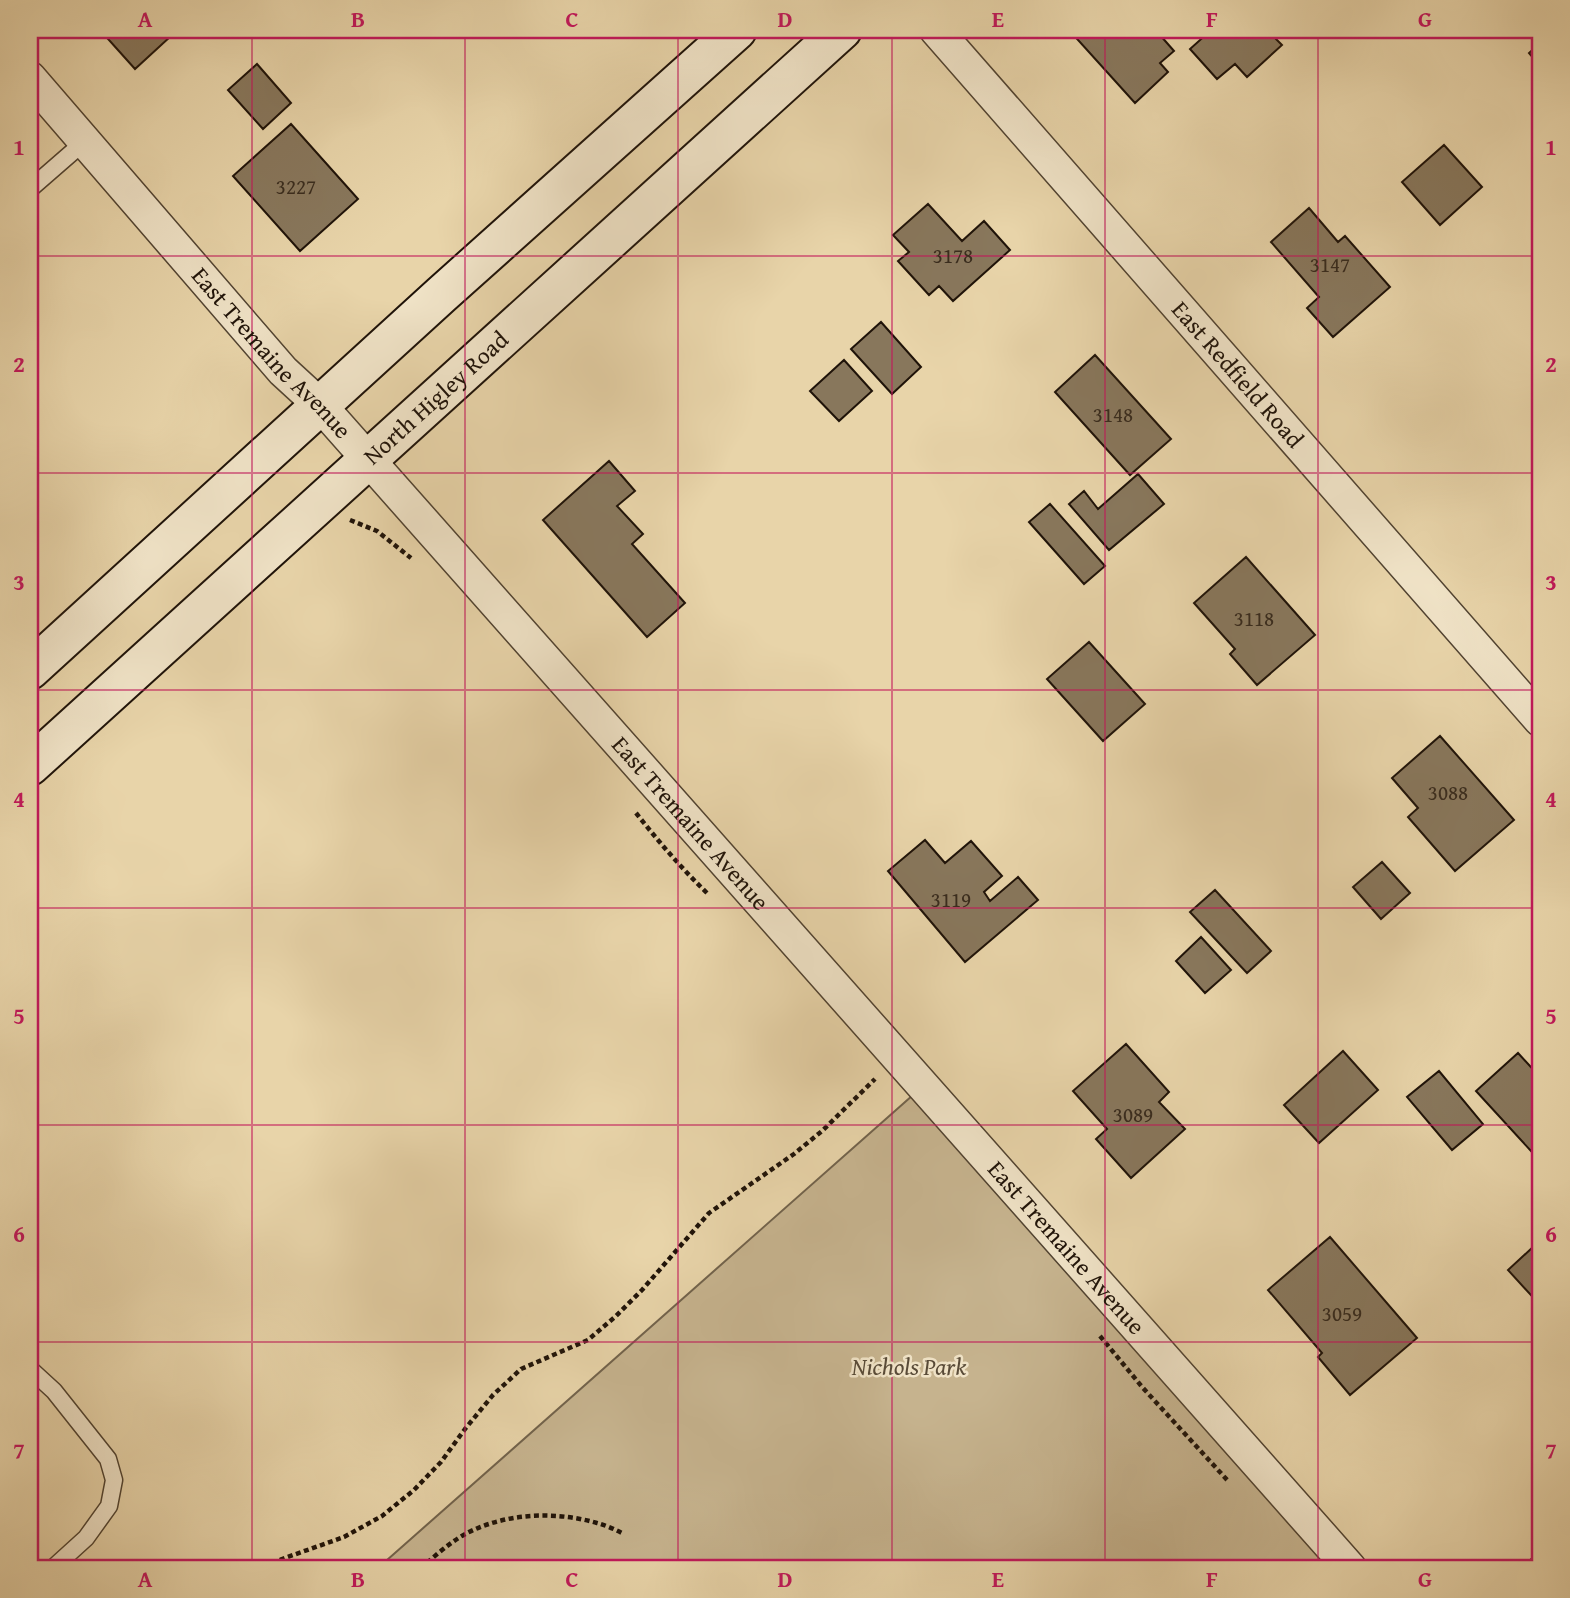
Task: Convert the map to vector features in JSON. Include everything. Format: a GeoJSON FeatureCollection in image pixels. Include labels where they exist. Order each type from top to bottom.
{"type":"FeatureCollection","features":[{"type":"Feature","properties":{"kind":"main road"},"geometry":{"type":"LineString","coordinates":[[30,670],[737,30]]}},
{"type":"Feature","properties":{"kind":"main road","name":"North Higley Road"},"geometry":{"type":"LineString","coordinates":[[30,766],[842,30]]}},
{"type":"Feature","properties":{"kind":"street","name":"East Redfield Road"},"geometry":{"type":"LineString","coordinates":[[936,30],[1540,720]]}},
{"type":"Feature","properties":{"kind":"street","name":"East Tremaine Avenue"},"geometry":{"type":"LineString","coordinates":[[30,78],[283,371],[320,405],[1350,1568]]}},
{"type":"Feature","properties":{"kind":"lane"},"geometry":{"type":"LineString","coordinates":[[30,189],[84,142]]}},
{"type":"Feature","properties":{"kind":"lane"},"geometry":{"type":"LineString","coordinates":[[30,1369],[54,1391],[108,1459],[114,1480],[109,1506],[86,1538],[53,1568]]}},
{"type":"Feature","properties":{"kind":"path"},"geometry":{"type":"LineString","coordinates":[[265,1568],[282,1559],[344,1537],[382,1516],[442,1462],[486,1404],[521,1370],[588,1340],[642,1290],[709,1213],[822,1132],[878,1075]]}},
{"type":"Feature","properties":{"kind":"path"},"geometry":{"type":"LineString","coordinates":[[421,1568],[468,1533],[498,1521],[530,1515],[597,1523],[622,1533]]}},
{"type":"Feature","properties":{"kind":"green space","name":"Nichols Park"},"geometry":{"type":"Polygon","coordinates":[[[930,1080],[1339,1568],[378,1568],[930,1080]]]}},
{"type":"Feature","properties":{"kind":"building"},"geometry":{"type":"Polygon","coordinates":[[[100,30],[165,30],[171,36],[135,69],[100,30]]]}},
{"type":"Feature","properties":{"kind":"building"},"geometry":{"type":"Polygon","coordinates":[[[1069,30],[1166,30],[1160,35],[1174,51],[1160,63],[1168,72],[1135,103],[1069,30]]]}},
{"type":"Feature","properties":{"kind":"building"},"geometry":{"type":"Polygon","coordinates":[[[1207,30],[1267,30],[1282,45],[1247,77],[1235,64],[1217,79],[1190,49],[1209,32],[1207,30]]]}},
{"type":"Feature","properties":{"kind":"building"},"geometry":{"type":"Polygon","coordinates":[[[1540,43],[1540,66],[1529,53],[1540,43]]]}},
{"type":"Feature","properties":{"kind":"building"},"geometry":{"type":"Polygon","coordinates":[[[257,64],[291,103],[263,129],[228,90],[257,64]]]}},
{"type":"Feature","properties":{"kind":"building"},"geometry":{"type":"Polygon","coordinates":[[[291,124],[358,199],[300,251],[233,176],[291,124]]]}},
{"type":"Feature","properties":{"kind":"building"},"geometry":{"type":"Polygon","coordinates":[[[1444,145],[1482,187],[1440,225],[1402,182],[1444,145]]]}},
{"type":"Feature","properties":{"kind":"building"},"geometry":{"type":"Polygon","coordinates":[[[928,204],[962,241],[984,221],[1010,250],[953,301],[939,286],[929,295],[898,261],[909,252],[893,235],[928,204]]]}},
{"type":"Feature","properties":{"kind":"building"},"geometry":{"type":"Polygon","coordinates":[[[1309,208],[1338,242],[1345,236],[1390,287],[1333,337],[1307,308],[1319,297],[1271,242],[1309,208]]]}},
{"type":"Feature","properties":{"kind":"building"},"geometry":{"type":"Polygon","coordinates":[[[881,322],[921,367],[892,394],[851,349],[881,322]]]}},
{"type":"Feature","properties":{"kind":"building"},"geometry":{"type":"Polygon","coordinates":[[[1095,355],[1171,439],[1130,475],[1055,392],[1095,355]]]}},
{"type":"Feature","properties":{"kind":"building"},"geometry":{"type":"Polygon","coordinates":[[[844,360],[872,391],[839,421],[810,391],[844,360]]]}},
{"type":"Feature","properties":{"kind":"building"},"geometry":{"type":"Polygon","coordinates":[[[609,461],[635,491],[617,506],[643,534],[632,544],[685,603],[647,637],[543,520],[609,461]]]}},
{"type":"Feature","properties":{"kind":"building"},"geometry":{"type":"Polygon","coordinates":[[[1138,474],[1164,504],[1109,550],[1069,504],[1084,491],[1098,509],[1138,474]]]}},
{"type":"Feature","properties":{"kind":"building"},"geometry":{"type":"Polygon","coordinates":[[[1050,504],[1105,566],[1084,584],[1029,522],[1050,504]]]}},
{"type":"Feature","properties":{"kind":"building"},"geometry":{"type":"Polygon","coordinates":[[[1246,557],[1315,635],[1257,685],[1230,654],[1235,649],[1194,603],[1246,557]]]}},
{"type":"Feature","properties":{"kind":"building"},"geometry":{"type":"Polygon","coordinates":[[[1089,642],[1145,704],[1103,741],[1047,679],[1089,642]]]}},
{"type":"Feature","properties":{"kind":"building"},"geometry":{"type":"Polygon","coordinates":[[[1440,736],[1514,820],[1455,871],[1408,817],[1418,808],[1392,778],[1440,736]]]}},
{"type":"Feature","properties":{"kind":"building"},"geometry":{"type":"Polygon","coordinates":[[[925,840],[945,863],[971,841],[1002,876],[984,892],[990,901],[1018,877],[1038,900],[965,962],[888,871],[925,840]]]}},
{"type":"Feature","properties":{"kind":"building"},"geometry":{"type":"Polygon","coordinates":[[[1382,862],[1410,893],[1381,919],[1353,887],[1382,862]]]}},
{"type":"Feature","properties":{"kind":"building"},"geometry":{"type":"Polygon","coordinates":[[[1215,890],[1271,951],[1247,973],[1190,912],[1215,890]]]}},
{"type":"Feature","properties":{"kind":"building"},"geometry":{"type":"Polygon","coordinates":[[[1201,937],[1231,970],[1205,993],[1176,961],[1201,937]]]}},
{"type":"Feature","properties":{"kind":"building"},"geometry":{"type":"Polygon","coordinates":[[[1126,1044],[1169,1092],[1159,1102],[1185,1129],[1131,1178],[1096,1139],[1107,1129],[1073,1091],[1126,1044]]]}},
{"type":"Feature","properties":{"kind":"building"},"geometry":{"type":"Polygon","coordinates":[[[1343,1051],[1378,1090],[1319,1143],[1284,1105],[1343,1051]]]}},
{"type":"Feature","properties":{"kind":"building"},"geometry":{"type":"Polygon","coordinates":[[[1518,1053],[1540,1077],[1540,1142],[1531,1151],[1476,1091],[1518,1053]]]}},
{"type":"Feature","properties":{"kind":"building"},"geometry":{"type":"Polygon","coordinates":[[[1439,1071],[1483,1124],[1452,1150],[1407,1097],[1439,1071]]]}},
{"type":"Feature","properties":{"kind":"building"},"geometry":{"type":"Polygon","coordinates":[[[1330,1237],[1417,1338],[1350,1395],[1318,1357],[1322,1353],[1268,1290],[1330,1237]]]}},
{"type":"Feature","properties":{"kind":"building"},"geometry":{"type":"Polygon","coordinates":[[[1533,1247],[1540,1255],[1540,1305],[1508,1270],[1533,1247]]]}},
{"type":"Feature","properties":{"kind":"building"},"geometry":{"type":"Polygon","coordinates":[[[1539,1553],[1540,1568],[1520,1568],[1539,1553]]]}}]}
